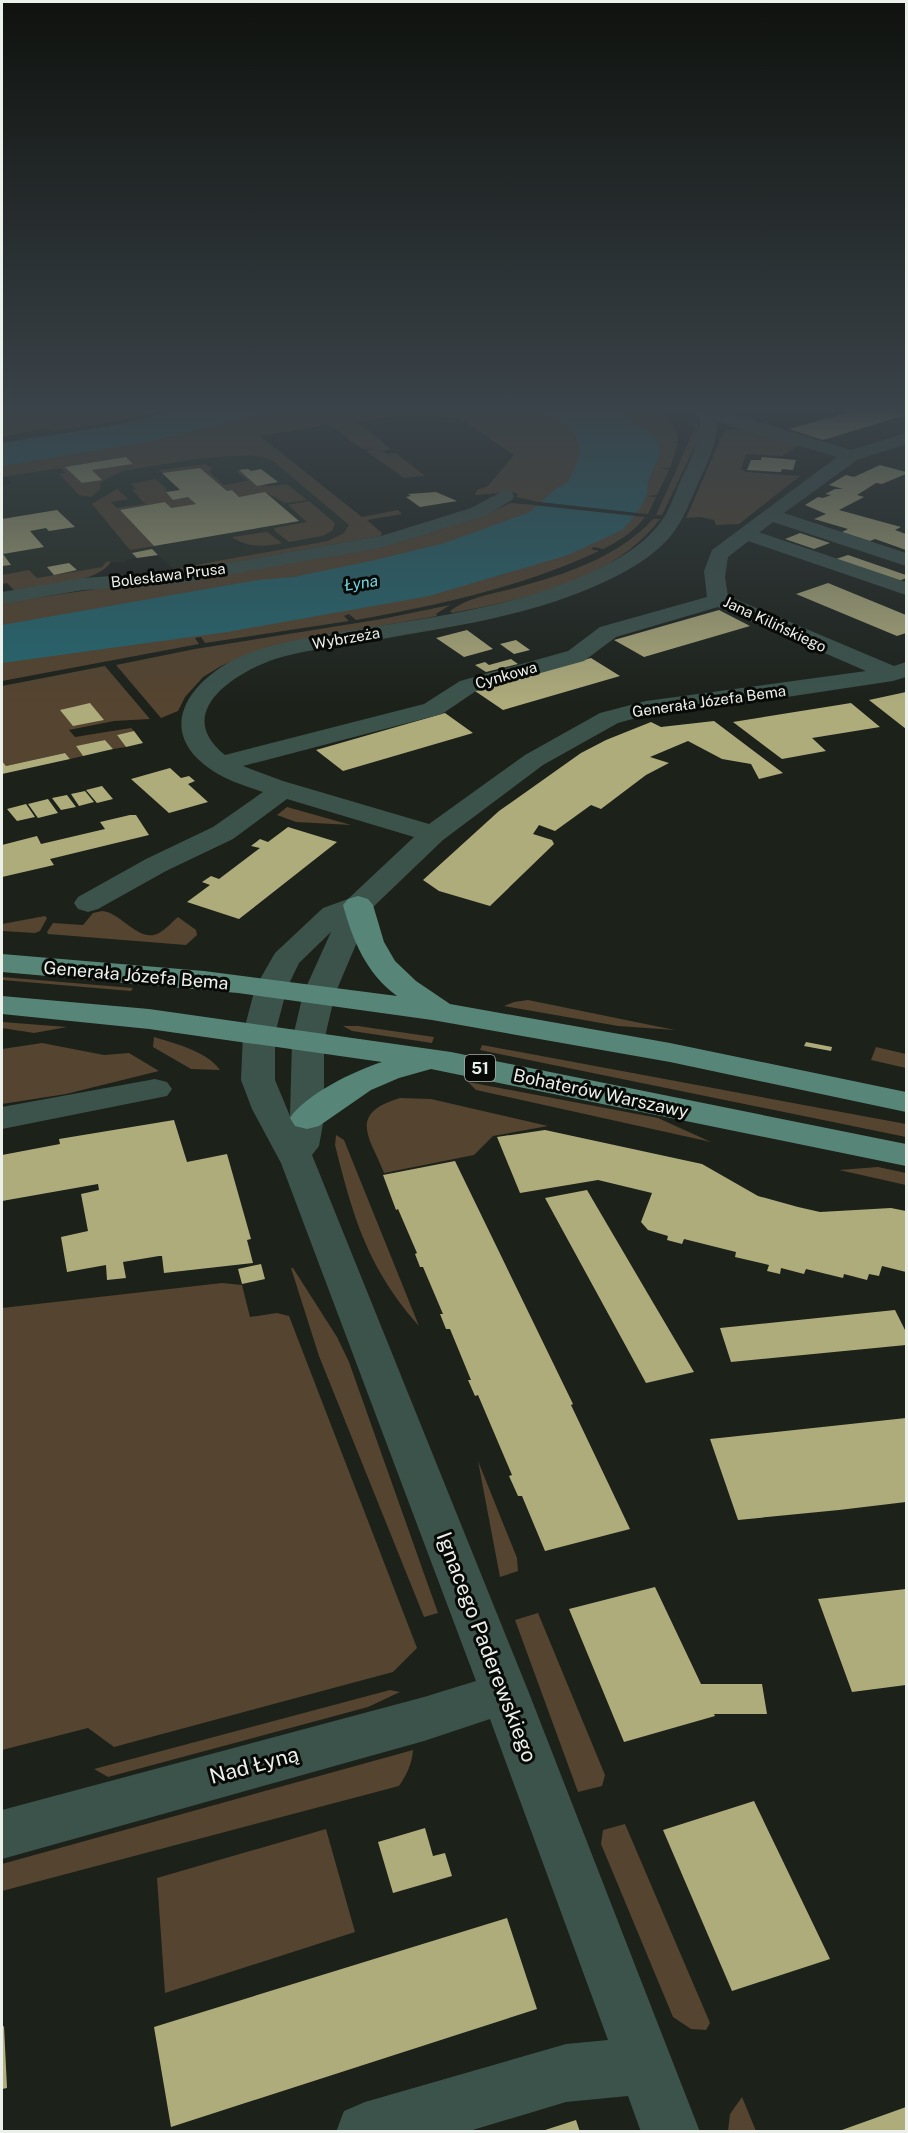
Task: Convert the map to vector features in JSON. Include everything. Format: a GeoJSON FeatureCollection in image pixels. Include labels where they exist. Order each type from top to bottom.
{"type":"FeatureCollection","features":[{"type":"Feature","properties":{"kind":"main road"},"geometry":{"type":"LineString","coordinates":[[358,905],[369,945],[382,966],[418,997],[447,1013]]}},
{"type":"Feature","properties":{"kind":"main road","name":"Generała Józefa Bema"},"geometry":{"type":"LineString","coordinates":[[2,963],[319,994]]}},
{"type":"Feature","properties":{"kind":"main road"},"geometry":{"type":"LineString","coordinates":[[319,994],[612,1041],[906,1102]]}},
{"type":"Feature","properties":{"kind":"main road","name":"51"},"geometry":{"type":"LineString","coordinates":[[2,1005],[149,1019],[259,1034]]}},
{"type":"Feature","properties":{"kind":"main road","name":"Bohaterów Warszawy"},"geometry":{"type":"LineString","coordinates":[[259,1034],[433,1059],[906,1155]]}},
{"type":"Feature","properties":{"kind":"main road"},"geometry":{"type":"LineString","coordinates":[[307,1118],[358,1082],[391,1068],[433,1059]]}},
{"type":"Feature","properties":{"kind":"street","name":"Bolesława Prusa"},"geometry":{"type":"LineString","coordinates":[[2,598],[83,584],[182,577],[384,541],[478,512],[487,507]]}},
{"type":"Feature","properties":{"kind":"street","name":"Wybrzeża"},"geometry":{"type":"LineString","coordinates":[[433,834],[284,789],[221,764],[202,748],[194,736],[190,723],[198,699],[216,680],[239,665],[286,650],[522,604],[582,585],[623,565],[652,545],[665,531],[679,507]]}},
{"type":"Feature","properties":{"kind":"street","name":"Jana Kilińskiego"},"geometry":{"type":"LineString","coordinates":[[782,507],[719,554],[714,580],[719,600],[902,674]]}},
{"type":"Feature","properties":{"kind":"street"},"geometry":{"type":"LineString","coordinates":[[770,515],[906,560]]}},
{"type":"Feature","properties":{"kind":"street"},"geometry":{"type":"LineString","coordinates":[[755,537],[906,589]]}},
{"type":"Feature","properties":{"kind":"street","name":"Cynkowa"},"geometry":{"type":"LineString","coordinates":[[221,764],[433,709],[468,686],[576,656],[608,632],[719,600]]}},
{"type":"Feature","properties":{"kind":"street","name":"Generała Józefa Bema"},"geometry":{"type":"LineString","coordinates":[[308,1041],[319,994],[358,905],[433,834],[534,760],[609,718],[646,708],[902,674]]}},
{"type":"Feature","properties":{"kind":"street"},"geometry":{"type":"LineString","coordinates":[[88,903],[156,865],[223,833],[284,789]]}},
{"type":"Feature","properties":{"kind":"street","name":"Generała Józefa Bema"},"geometry":{"type":"LineString","coordinates":[[271,988],[286,959],[308,937],[333,914],[358,905]]}},
{"type":"Feature","properties":{"kind":"street","name":"Ignacego Paderewskiego"},"geometry":{"type":"LineString","coordinates":[[271,988],[259,1034],[258,1080],[269,1109],[299,1163],[505,1693],[671,2132]]}},
{"type":"Feature","properties":{"kind":"street"},"geometry":{"type":"LineString","coordinates":[[299,1163],[307,1118],[308,1041]]}},
{"type":"Feature","properties":{"kind":"street"},"geometry":{"type":"LineString","coordinates":[[2,1118],[155,1089]]}},
{"type":"Feature","properties":{"kind":"street","name":"Nad Łyną"},"geometry":{"type":"LineString","coordinates":[[2,1834],[424,1719],[505,1693]]}},
{"type":"Feature","properties":{"kind":"street"},"geometry":{"type":"LineString","coordinates":[[365,2132],[566,2073],[646,2066]]}},
{"type":"Feature","properties":{"kind":"shaded area"},"geometry":{"type":"Polygon","coordinates":[[[2,507],[338,507],[374,536],[175,571],[158,555],[128,559],[125,562],[106,562],[102,567],[22,581],[2,579],[2,507]]]}},
{"type":"Feature","properties":{"kind":"shaded area"},"geometry":{"type":"Polygon","coordinates":[[[94,507],[139,507],[120,510],[154,546],[130,550],[94,507]]]}},
{"type":"Feature","properties":{"kind":"shaded area"},"geometry":{"type":"Polygon","coordinates":[[[290,507],[316,507],[335,523],[332,531],[322,536],[289,542],[274,528],[307,522],[290,507]]]}},
{"type":"Feature","properties":{"kind":"shaded area"},"geometry":{"type":"Polygon","coordinates":[[[327,507],[349,507],[362,517],[398,510],[402,514],[367,520],[382,533],[381,536],[178,572],[152,573],[328,541],[344,533],[349,525],[327,507]]]}},
{"type":"Feature","properties":{"kind":"shaded area"},"geometry":{"type":"Polygon","coordinates":[[[503,507],[543,507],[486,544],[2,627],[2,603],[389,545],[481,517],[503,507]]]}},
{"type":"Feature","properties":{"kind":"shaded area"},"geometry":{"type":"Polygon","coordinates":[[[564,507],[652,507],[648,514],[634,513],[633,516],[645,517],[631,532],[615,543],[603,549],[594,547],[591,549],[599,551],[510,585],[418,608],[356,620],[349,614],[344,616],[349,621],[205,643],[201,637],[195,638],[199,644],[2,681],[2,654],[545,553],[564,507]]]}},
{"type":"Feature","properties":{"kind":"shaded area"},"geometry":{"type":"Polygon","coordinates":[[[660,507],[666,507],[662,515],[656,515],[660,507]]]}},
{"type":"Feature","properties":{"kind":"shaded area"},"geometry":{"type":"Polygon","coordinates":[[[691,507],[761,507],[739,524],[716,525],[714,520],[700,517],[686,518],[691,507]]]}},
{"type":"Feature","properties":{"kind":"shaded area"},"geometry":{"type":"Polygon","coordinates":[[[653,519],[660,519],[641,540],[618,558],[593,572],[537,594],[479,608],[452,613],[450,611],[473,599],[552,577],[589,563],[624,544],[653,519]]]}},
{"type":"Feature","properties":{"kind":"shaded area"},"geometry":{"type":"Polygon","coordinates":[[[267,532],[282,543],[257,546],[232,537],[267,532]]]}},
{"type":"Feature","properties":{"kind":"shaded area"},"geometry":{"type":"Polygon","coordinates":[[[111,561],[95,574],[68,583],[15,591],[7,583],[2,584],[2,575],[29,570],[37,578],[102,567],[106,562],[111,561]]]}},
{"type":"Feature","properties":{"kind":"shaded area"},"geometry":{"type":"Polygon","coordinates":[[[450,605],[436,614],[437,616],[306,639],[251,653],[203,677],[185,697],[178,711],[161,718],[116,665],[195,649],[382,619],[450,605]]]}},
{"type":"Feature","properties":{"kind":"shaded area"},"geometry":{"type":"Polygon","coordinates":[[[105,666],[150,719],[114,721],[69,730],[75,737],[131,728],[134,731],[117,735],[126,747],[113,749],[105,740],[76,746],[83,756],[70,759],[65,753],[6,766],[2,761],[2,686],[105,666]]]}},
{"type":"Feature","properties":{"kind":"shaded area"},"geometry":{"type":"Polygon","coordinates":[[[287,807],[351,825],[296,822],[277,815],[287,807]]]}},
{"type":"Feature","properties":{"kind":"shaded area"},"geometry":{"type":"Polygon","coordinates":[[[102,911],[116,916],[137,931],[152,935],[162,931],[178,917],[196,930],[197,935],[186,945],[48,934],[47,932],[53,923],[83,925],[93,913],[102,911]]]}},
{"type":"Feature","properties":{"kind":"shaded area"},"geometry":{"type":"Polygon","coordinates":[[[45,916],[47,918],[40,931],[35,933],[2,931],[2,924],[45,916]]]}},
{"type":"Feature","properties":{"kind":"shaded area"},"geometry":{"type":"Polygon","coordinates":[[[2,977],[133,988],[131,991],[2,980],[2,977]]]}},
{"type":"Feature","properties":{"kind":"shaded area"},"geometry":{"type":"Polygon","coordinates":[[[528,1000],[675,1030],[618,1026],[504,1006],[528,1000]]]}},
{"type":"Feature","properties":{"kind":"shaded area"},"geometry":{"type":"Polygon","coordinates":[[[2,1022],[67,1027],[34,1033],[2,1028],[2,1022]]]}},
{"type":"Feature","properties":{"kind":"shaded area"},"geometry":{"type":"Polygon","coordinates":[[[343,1026],[358,1026],[434,1037],[432,1043],[352,1031],[343,1026]]]}},
{"type":"Feature","properties":{"kind":"shaded area"},"geometry":{"type":"Polygon","coordinates":[[[154,1037],[199,1053],[220,1070],[191,1069],[153,1047],[154,1037]]]}},
{"type":"Feature","properties":{"kind":"shaded area"},"geometry":{"type":"Polygon","coordinates":[[[42,1043],[104,1055],[129,1053],[159,1071],[66,1094],[2,1104],[2,1049],[42,1043]]]}},
{"type":"Feature","properties":{"kind":"shaded area"},"geometry":{"type":"Polygon","coordinates":[[[482,1045],[906,1124],[906,1137],[480,1050],[482,1045]]]}},
{"type":"Feature","properties":{"kind":"shaded area"},"geometry":{"type":"Polygon","coordinates":[[[876,1047],[906,1054],[906,1068],[871,1060],[876,1047]]]}},
{"type":"Feature","properties":{"kind":"shaded area"},"geometry":{"type":"Polygon","coordinates":[[[468,1082],[658,1118],[711,1142],[476,1090],[468,1082]]]}},
{"type":"Feature","properties":{"kind":"shaded area"},"geometry":{"type":"Polygon","coordinates":[[[400,1098],[431,1099],[548,1126],[493,1136],[474,1155],[384,1173],[369,1139],[368,1120],[373,1112],[383,1104],[400,1098]]]}},
{"type":"Feature","properties":{"kind":"shaded area"},"geometry":{"type":"Polygon","coordinates":[[[336,1135],[344,1140],[419,1326],[387,1284],[365,1241],[342,1171],[335,1145],[336,1135]]]}},
{"type":"Feature","properties":{"kind":"shaded area"},"geometry":{"type":"Polygon","coordinates":[[[878,1167],[906,1173],[906,1185],[839,1170],[878,1167]]]}},
{"type":"Feature","properties":{"kind":"shaded area"},"geometry":{"type":"Polygon","coordinates":[[[291,1268],[337,1337],[349,1362],[438,1613],[424,1617],[319,1356],[291,1268]]]}},
{"type":"Feature","properties":{"kind":"shaded area"},"geometry":{"type":"Polygon","coordinates":[[[222,1283],[242,1285],[250,1317],[277,1313],[289,1316],[417,1648],[393,1672],[114,1747],[88,1728],[2,1750],[2,1308],[222,1283]]]}},
{"type":"Feature","properties":{"kind":"shaded area"},"geometry":{"type":"Polygon","coordinates":[[[478,1461],[517,1558],[518,1571],[500,1577],[478,1461]]]}},
{"type":"Feature","properties":{"kind":"shaded area"},"geometry":{"type":"Polygon","coordinates":[[[538,1613],[605,1775],[602,1786],[578,1792],[515,1620],[538,1613]]]}},
{"type":"Feature","properties":{"kind":"shaded area"},"geometry":{"type":"Polygon","coordinates":[[[390,1690],[400,1692],[368,1707],[108,1777],[94,1769],[390,1690]]]}},
{"type":"Feature","properties":{"kind":"shaded area"},"geometry":{"type":"Polygon","coordinates":[[[413,1750],[409,1769],[399,1786],[2,1891],[2,1864],[413,1750]]]}},
{"type":"Feature","properties":{"kind":"shaded area"},"geometry":{"type":"Polygon","coordinates":[[[625,1824],[710,2023],[706,2030],[691,2029],[673,2017],[601,1844],[603,1830],[625,1824]]]}},
{"type":"Feature","properties":{"kind":"shaded area"},"geometry":{"type":"Polygon","coordinates":[[[326,1829],[355,1932],[165,1993],[157,1878],[326,1829]]]}},
{"type":"Feature","properties":{"kind":"shaded area"},"geometry":{"type":"Polygon","coordinates":[[[742,2097],[756,2131],[728,2131],[730,2114],[742,2097]]]}},
{"type":"Feature","properties":{"kind":"water","name":"Łyna"},"geometry":{"type":"Polygon","coordinates":[[[536,507],[641,507],[622,530],[568,555],[429,596],[227,632],[2,663],[2,625],[258,580],[293,577],[371,561],[445,543],[530,512],[536,507]]]}},
{"type":"Feature","properties":{"kind":"pier"},"geometry":{"type":"Polygon","coordinates":[[[547,507],[578,507],[638,513],[636,516],[547,507]]]}},
{"type":"Feature","properties":{"kind":"building"},"geometry":{"type":"Polygon","coordinates":[[[139,507],[282,507],[299,521],[154,546],[120,510],[139,507]]]}},
{"type":"Feature","properties":{"kind":"building"},"geometry":{"type":"Polygon","coordinates":[[[809,507],[846,507],[839,510],[901,527],[895,530],[906,534],[906,550],[875,539],[870,541],[842,532],[848,529],[814,519],[826,514],[809,507]]]}},
{"type":"Feature","properties":{"kind":"building"},"geometry":{"type":"Polygon","coordinates":[[[57,510],[75,527],[30,531],[44,547],[3,554],[11,565],[2,566],[2,519],[57,510]]]}},
{"type":"Feature","properties":{"kind":"building"},"geometry":{"type":"Polygon","coordinates":[[[800,533],[830,543],[814,549],[785,539],[800,533]]]}},
{"type":"Feature","properties":{"kind":"building"},"geometry":{"type":"Polygon","coordinates":[[[152,549],[158,555],[137,558],[132,553],[152,549]]]}},
{"type":"Feature","properties":{"kind":"building"},"geometry":{"type":"Polygon","coordinates":[[[848,555],[906,575],[906,578],[899,581],[836,559],[848,555]]]}},
{"type":"Feature","properties":{"kind":"building"},"geometry":{"type":"Polygon","coordinates":[[[69,563],[77,570],[54,575],[47,567],[69,563]]]}},
{"type":"Feature","properties":{"kind":"building"},"geometry":{"type":"Polygon","coordinates":[[[828,583],[906,615],[906,633],[897,636],[796,594],[828,583]]]}},
{"type":"Feature","properties":{"kind":"building"},"geometry":{"type":"Polygon","coordinates":[[[719,610],[750,626],[644,657],[614,640],[719,610]]]}},
{"type":"Feature","properties":{"kind":"building"},"geometry":{"type":"Polygon","coordinates":[[[467,630],[493,649],[464,657],[436,638],[467,630]]]}},
{"type":"Feature","properties":{"kind":"building"},"geometry":{"type":"Polygon","coordinates":[[[516,640],[530,650],[514,654],[500,644],[516,640]]]}},
{"type":"Feature","properties":{"kind":"building"},"geometry":{"type":"Polygon","coordinates":[[[591,658],[620,676],[503,710],[475,691],[591,658]]]}},
{"type":"Feature","properties":{"kind":"building"},"geometry":{"type":"Polygon","coordinates":[[[511,659],[518,664],[486,672],[475,665],[485,662],[489,665],[511,659]]]}},
{"type":"Feature","properties":{"kind":"building"},"geometry":{"type":"Polygon","coordinates":[[[906,692],[906,729],[869,700],[906,692]]]}},
{"type":"Feature","properties":{"kind":"building"},"geometry":{"type":"Polygon","coordinates":[[[90,703],[104,720],[73,726],[60,710],[90,703]]]}},
{"type":"Feature","properties":{"kind":"building"},"geometry":{"type":"Polygon","coordinates":[[[851,703],[880,727],[812,738],[826,751],[782,759],[733,722],[851,703]]]}},
{"type":"Feature","properties":{"kind":"building"},"geometry":{"type":"Polygon","coordinates":[[[445,713],[473,733],[343,771],[316,750],[445,713]]]}},
{"type":"Feature","properties":{"kind":"building"},"geometry":{"type":"Polygon","coordinates":[[[714,721],[783,773],[759,779],[751,764],[722,759],[688,741],[650,757],[669,763],[646,775],[601,809],[591,805],[555,831],[539,825],[533,834],[552,840],[554,844],[490,906],[439,891],[423,880],[499,811],[581,753],[651,722],[661,727],[714,721]]]}},
{"type":"Feature","properties":{"kind":"building"},"geometry":{"type":"Polygon","coordinates":[[[134,731],[143,743],[126,747],[117,735],[134,731]]]}},
{"type":"Feature","properties":{"kind":"building"},"geometry":{"type":"Polygon","coordinates":[[[105,740],[113,749],[83,756],[76,746],[105,740]]]}},
{"type":"Feature","properties":{"kind":"building"},"geometry":{"type":"Polygon","coordinates":[[[65,753],[70,759],[2,774],[2,761],[6,766],[65,753]]]}},
{"type":"Feature","properties":{"kind":"building"},"geometry":{"type":"Polygon","coordinates":[[[170,768],[181,778],[189,776],[195,781],[188,784],[208,802],[169,813],[131,779],[170,768]]]}},
{"type":"Feature","properties":{"kind":"building"},"geometry":{"type":"Polygon","coordinates":[[[102,786],[113,799],[97,803],[86,790],[102,786]]]}},
{"type":"Feature","properties":{"kind":"building"},"geometry":{"type":"Polygon","coordinates":[[[85,791],[94,802],[79,806],[71,794],[85,791]]]}},
{"type":"Feature","properties":{"kind":"building"},"geometry":{"type":"Polygon","coordinates":[[[67,795],[76,807],[61,810],[52,798],[67,795]]]}},
{"type":"Feature","properties":{"kind":"building"},"geometry":{"type":"Polygon","coordinates":[[[48,799],[58,813],[38,818],[28,804],[48,799]]]}},
{"type":"Feature","properties":{"kind":"building"},"geometry":{"type":"Polygon","coordinates":[[[26,804],[35,817],[17,821],[7,809],[26,804]]]}},
{"type":"Feature","properties":{"kind":"building"},"geometry":{"type":"Polygon","coordinates":[[[136,815],[149,835],[50,859],[54,865],[2,877],[2,845],[37,836],[41,844],[105,829],[100,822],[136,815]]]}},
{"type":"Feature","properties":{"kind":"building"},"geometry":{"type":"Polygon","coordinates":[[[288,827],[337,842],[239,919],[187,902],[210,885],[202,882],[211,876],[219,879],[260,848],[251,846],[260,839],[268,842],[288,827]]]}},
{"type":"Feature","properties":{"kind":"building"},"geometry":{"type":"Polygon","coordinates":[[[806,1042],[832,1047],[831,1051],[804,1046],[806,1042]]]}},
{"type":"Feature","properties":{"kind":"building"},"geometry":{"type":"Polygon","coordinates":[[[174,1120],[187,1162],[227,1154],[251,1239],[247,1240],[253,1263],[164,1273],[162,1256],[159,1256],[123,1262],[126,1278],[107,1280],[106,1265],[67,1272],[61,1237],[88,1231],[81,1194],[99,1190],[98,1184],[2,1201],[2,1155],[60,1144],[59,1139],[174,1120]]]}},
{"type":"Feature","properties":{"kind":"building"},"geometry":{"type":"Polygon","coordinates":[[[545,1130],[702,1164],[758,1196],[820,1212],[891,1208],[906,1211],[906,1272],[882,1266],[879,1276],[869,1274],[867,1280],[844,1274],[843,1278],[806,1269],[804,1274],[781,1268],[780,1274],[767,1271],[769,1265],[735,1257],[736,1252],[684,1239],[682,1244],[667,1240],[668,1236],[648,1230],[641,1222],[652,1193],[598,1180],[520,1193],[497,1137],[545,1130]]]}},
{"type":"Feature","properties":{"kind":"building"},"geometry":{"type":"Polygon","coordinates":[[[455,1161],[573,1404],[571,1405],[630,1529],[545,1551],[522,1496],[518,1496],[509,1476],[512,1475],[478,1395],[475,1396],[468,1380],[471,1380],[450,1329],[446,1329],[440,1314],[443,1314],[423,1267],[420,1267],[415,1254],[417,1253],[398,1209],[396,1210],[383,1175],[455,1161]]]}},
{"type":"Feature","properties":{"kind":"building"},"geometry":{"type":"Polygon","coordinates":[[[587,1190],[694,1372],[646,1383],[545,1198],[587,1190]]]}},
{"type":"Feature","properties":{"kind":"building"},"geometry":{"type":"Polygon","coordinates":[[[261,1264],[265,1279],[242,1284],[238,1269],[261,1264]]]}},
{"type":"Feature","properties":{"kind":"building"},"geometry":{"type":"Polygon","coordinates":[[[895,1310],[906,1332],[906,1345],[731,1362],[720,1328],[895,1310]]]}},
{"type":"Feature","properties":{"kind":"building"},"geometry":{"type":"Polygon","coordinates":[[[906,1418],[906,1502],[839,1510],[738,1520],[710,1439],[906,1418]]]}},
{"type":"Feature","properties":{"kind":"building"},"geometry":{"type":"Polygon","coordinates":[[[655,1587],[701,1684],[762,1684],[767,1714],[714,1714],[715,1716],[624,1742],[569,1609],[655,1587]]]}},
{"type":"Feature","properties":{"kind":"building"},"geometry":{"type":"Polygon","coordinates":[[[906,1589],[906,1685],[852,1692],[818,1599],[906,1589]]]}},
{"type":"Feature","properties":{"kind":"building"},"geometry":{"type":"Polygon","coordinates":[[[754,1801],[830,1959],[732,1991],[663,1830],[754,1801]]]}},
{"type":"Feature","properties":{"kind":"building"},"geometry":{"type":"Polygon","coordinates":[[[425,1828],[433,1856],[445,1853],[452,1876],[393,1893],[378,1842],[425,1828]]]}},
{"type":"Feature","properties":{"kind":"building"},"geometry":{"type":"Polygon","coordinates":[[[507,1918],[537,2009],[171,2127],[154,2027],[507,1918]]]}},
{"type":"Feature","properties":{"kind":"building"},"geometry":{"type":"Polygon","coordinates":[[[4,2026],[7,2088],[2,2089],[2,2027],[4,2026]]]}},
{"type":"Feature","properties":{"kind":"building"},"geometry":{"type":"Polygon","coordinates":[[[906,2107],[906,2132],[839,2132],[839,2131],[906,2107]]]}},
{"type":"Feature","properties":{"kind":"building"},"geometry":{"type":"Polygon","coordinates":[[[576,2120],[580,2132],[542,2132],[542,2131],[576,2120]]]}}]}
